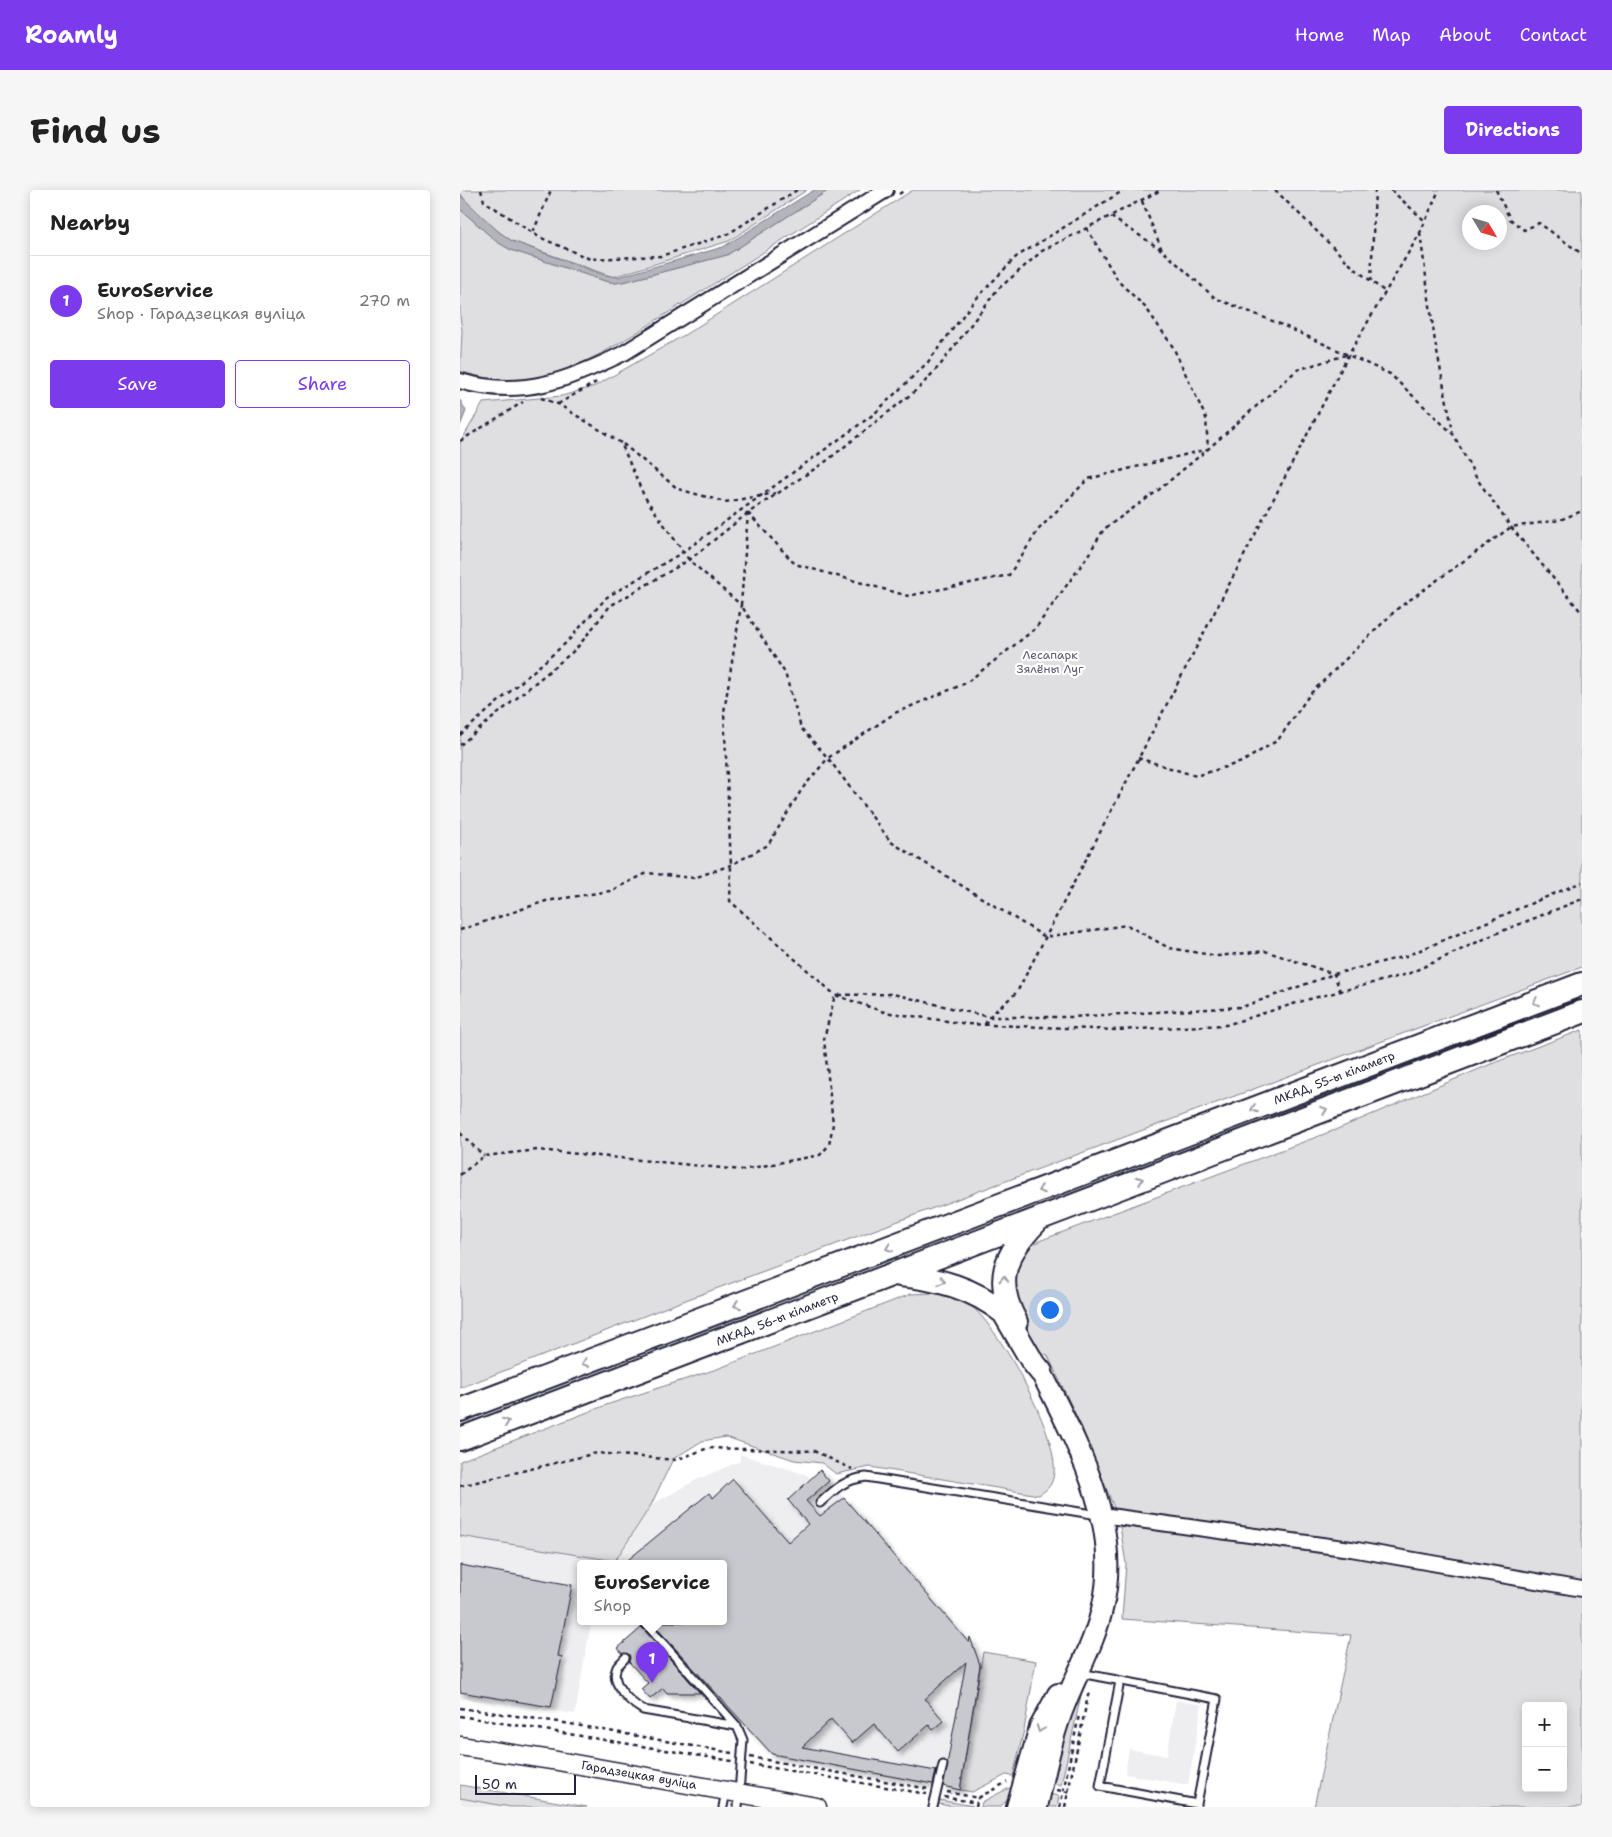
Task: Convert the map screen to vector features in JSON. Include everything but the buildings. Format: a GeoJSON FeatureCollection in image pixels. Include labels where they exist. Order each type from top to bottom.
{"type":"FeatureCollection","features":[{"type":"Feature","properties":{"kind":"highway","name":"МКАД, 55-ы кіламетр"},"geometry":{"type":"LineString","coordinates":[[460,1410],[1582,984]]}},
{"type":"Feature","properties":{"kind":"highway","name":"МКАД, 56-ы кіламетр"},"geometry":{"type":"LineString","coordinates":[[460,1439],[1582,1012]]}},
{"type":"Feature","properties":{"kind":"highway"},"geometry":{"type":"LineString","coordinates":[[1041,1372],[1038,1358],[1007,1305],[1004,1288],[1005,1265],[1018,1241],[1042,1217]]}},
{"type":"Feature","properties":{"kind":"highway"},"geometry":{"type":"LineString","coordinates":[[894,1275],[930,1278],[955,1285],[997,1307],[1004,1313],[1032,1361],[1041,1372]]}},
{"type":"Feature","properties":{"kind":"main road"},"geometry":{"type":"LineString","coordinates":[[1037,1807],[1058,1722],[1081,1673],[1101,1616],[1106,1588],[1107,1546],[1102,1515],[1070,1430],[1041,1372]]}},
{"type":"Feature","properties":{"kind":"main road"},"geometry":{"type":"LineString","coordinates":[[1018,1807],[1040,1727],[1052,1702],[1081,1673]]}},
{"type":"Feature","properties":{"kind":"street"},"geometry":{"type":"LineString","coordinates":[[460,381],[506,389],[541,386],[584,372],[624,353],[886,190]]}},
{"type":"Feature","properties":{"kind":"street"},"geometry":{"type":"LineString","coordinates":[[1102,1515],[1351,1549],[1582,1589]]}},
{"type":"Feature","properties":{"kind":"street","name":"Гарадзецкая вуліца"},"geometry":{"type":"LineString","coordinates":[[460,1746],[739,1800],[817,1807]]}},
{"type":"Feature","properties":{"kind":"lane"},"geometry":{"type":"LineString","coordinates":[[820,1503],[836,1488],[850,1479],[866,1477],[1102,1515]]}},
{"type":"Feature","properties":{"kind":"lane"},"geometry":{"type":"LineString","coordinates":[[647,1625],[738,1726],[743,1740],[739,1800]]}},
{"type":"Feature","properties":{"kind":"lane"},"geometry":{"type":"LineString","coordinates":[[647,1638],[654,1633]]}},
{"type":"Feature","properties":{"kind":"lane"},"geometry":{"type":"LineString","coordinates":[[625,1658],[616,1668],[616,1678],[622,1691],[632,1703],[643,1710],[738,1726]]}},
{"type":"Feature","properties":{"kind":"lane"},"geometry":{"type":"LineString","coordinates":[[1081,1673],[1217,1698],[1197,1804],[1100,1786],[1120,1681]]}},
{"type":"Feature","properties":{"kind":"lane"},"geometry":{"type":"LineString","coordinates":[[933,1807],[943,1765]]}},
{"type":"Feature","properties":{"kind":"path"},"geometry":{"type":"LineString","coordinates":[[481,190],[484,201],[532,232],[590,258],[661,256],[728,234],[797,190]]}},
{"type":"Feature","properties":{"kind":"path"},"geometry":{"type":"LineString","coordinates":[[532,232],[551,190]]}},
{"type":"Feature","properties":{"kind":"path"},"geometry":{"type":"LineString","coordinates":[[460,735],[567,642],[607,597],[683,552],[874,414],[928,362],[974,301],[1016,257],[1124,190]]}},
{"type":"Feature","properties":{"kind":"path"},"geometry":{"type":"LineString","coordinates":[[460,745],[576,649],[610,606],[689,560],[748,512],[824,462],[919,388],[941,364],[997,290],[1042,251],[1161,190]]}},
{"type":"Feature","properties":{"kind":"path"},"geometry":{"type":"LineString","coordinates":[[1275,190],[1354,268],[1384,291]]}},
{"type":"Feature","properties":{"kind":"path"},"geometry":{"type":"LineString","coordinates":[[1372,282],[1375,190]]}},
{"type":"Feature","properties":{"kind":"path"},"geometry":{"type":"LineString","coordinates":[[1391,190],[1425,222]]}},
{"type":"Feature","properties":{"kind":"path"},"geometry":{"type":"LineString","coordinates":[[985,1024],[989,1017],[1017,992],[1349,354],[1384,291],[1420,233],[1439,190]]}},
{"type":"Feature","properties":{"kind":"path"},"geometry":{"type":"LineString","coordinates":[[1496,190],[1510,219],[1524,230],[1539,223],[1582,254]]}},
{"type":"Feature","properties":{"kind":"path"},"geometry":{"type":"LineString","coordinates":[[1142,201],[1162,250]]}},
{"type":"Feature","properties":{"kind":"path"},"geometry":{"type":"LineString","coordinates":[[1111,217],[1162,250],[1215,298],[1349,354],[1390,374],[1454,434]]}},
{"type":"Feature","properties":{"kind":"path"},"geometry":{"type":"LineString","coordinates":[[1087,229],[1119,282],[1146,308],[1173,347],[1206,418],[1208,449]]}},
{"type":"Feature","properties":{"kind":"path"},"geometry":{"type":"LineString","coordinates":[[1420,233],[1435,342],[1454,434],[1477,479],[1511,527],[1582,612]]}},
{"type":"Feature","properties":{"kind":"path"},"geometry":{"type":"LineString","coordinates":[[460,930],[546,901],[610,891],[647,873],[694,878],[731,865],[768,845],[802,789],[828,758],[894,713],[966,683],[1035,629],[1085,560],[1104,529],[1156,492],[1208,449],[1297,370],[1349,354]]}},
{"type":"Feature","properties":{"kind":"path"},"geometry":{"type":"LineString","coordinates":[[533,396],[558,404],[621,443],[678,489],[725,502],[778,493]]}},
{"type":"Feature","properties":{"kind":"path"},"geometry":{"type":"LineString","coordinates":[[460,441],[525,400]]}},
{"type":"Feature","properties":{"kind":"path"},"geometry":{"type":"LineString","coordinates":[[621,443],[644,496],[689,560],[741,605],[785,673],[801,728],[828,758],[890,842],[1045,937],[1127,925],[1169,948],[1218,956],[1265,950],[1334,974]]}},
{"type":"Feature","properties":{"kind":"path"},"geometry":{"type":"LineString","coordinates":[[748,512],[795,564],[908,596],[1009,575],[1039,529],[1088,479],[1208,449]]}},
{"type":"Feature","properties":{"kind":"path"},"geometry":{"type":"LineString","coordinates":[[1138,758],[1196,776],[1242,762],[1278,740],[1310,694],[1397,609],[1511,527],[1560,520],[1582,511]]}},
{"type":"Feature","properties":{"kind":"path"},"geometry":{"type":"LineString","coordinates":[[748,512],[741,605],[724,712],[731,865],[730,901],[835,995],[884,1012],[985,1024],[1116,1030],[1226,1025],[1340,991],[1408,974],[1495,934],[1582,899]]}},
{"type":"Feature","properties":{"kind":"path"},"geometry":{"type":"LineString","coordinates":[[835,995],[893,994],[989,1017],[1071,1017],[1242,1008],[1334,974],[1406,956],[1582,882]]}},
{"type":"Feature","properties":{"kind":"path"},"geometry":{"type":"LineString","coordinates":[[1334,974],[1340,991]]}},
{"type":"Feature","properties":{"kind":"path"},"geometry":{"type":"LineString","coordinates":[[460,1175],[484,1156],[538,1150],[742,1170],[820,1155],[829,1145],[833,1124],[824,1039],[835,995]]}},
{"type":"Feature","properties":{"kind":"path"},"geometry":{"type":"LineString","coordinates":[[460,1134],[484,1156]]}},
{"type":"Feature","properties":{"kind":"path"},"geometry":{"type":"LineString","coordinates":[[460,1486],[597,1453],[676,1460],[708,1448],[814,1451],[866,1477]]}},
{"type":"Feature","properties":{"kind":"path"},"geometry":{"type":"LineString","coordinates":[[1065,1807],[1081,1673]]}},
{"type":"Feature","properties":{"kind":"path"},"geometry":{"type":"LineString","coordinates":[[460,1708],[559,1722],[692,1746],[742,1759],[936,1793],[977,1803]]}},
{"type":"Feature","properties":{"kind":"path"},"geometry":{"type":"LineString","coordinates":[[460,1716],[690,1754],[742,1759],[936,1793],[978,1798],[1007,1782]]}},
{"type":"Feature","properties":{"kind":"path"},"geometry":{"type":"LineString","coordinates":[[690,1754],[692,1746]]}},
{"type":"Feature","properties":{"kind":"path"},"geometry":{"type":"LineString","coordinates":[[1063,1791],[1068,1792]]}},
{"type":"Feature","properties":{"kind":"path"},"geometry":{"type":"LineString","coordinates":[[976,1807],[978,1798]]}},
{"type":"Feature","properties":{"kind":"shaded area"},"geometry":{"type":"Polygon","coordinates":[[[814,190],[829,190],[727,255],[616,283],[511,250],[497,242],[460,209],[460,195],[499,232],[512,241],[604,275],[618,277],[723,247],[814,190]]]}},
{"type":"Feature","properties":{"kind":"shaded area"},"geometry":{"type":"Polygon","coordinates":[[[460,400],[466,411],[460,426],[460,400]]]}},
{"type":"Feature","properties":{"kind":"shaded area"},"geometry":{"type":"Polygon","coordinates":[[[740,1454],[807,1475],[810,1479],[820,1470],[975,1650],[980,1665],[960,1790],[772,1754],[659,1625],[727,1625],[727,1560],[617,1560],[651,1505],[696,1480],[740,1461],[740,1454]]]}},
{"type":"Feature","properties":{"kind":"shaded area"},"geometry":{"type":"Polygon","coordinates":[[[460,1536],[602,1558],[602,1560],[577,1560],[577,1625],[590,1625],[575,1714],[460,1698],[460,1536]]]}},
{"type":"Feature","properties":{"kind":"shaded area"},"geometry":{"type":"Polygon","coordinates":[[[1176,1700],[1202,1705],[1188,1785],[1125,1774],[1129,1749],[1167,1756],[1176,1700]]]}},
{"type":"Feature","properties":{"kind":"shaded area"},"geometry":{"type":"Polygon","coordinates":[[[460,1793],[539,1807],[460,1807],[460,1793]]]}},
{"type":"Feature","properties":{"kind":"green space"},"geometry":{"type":"Polygon","coordinates":[[[460,190],[807,190],[729,241],[613,277],[512,241],[474,210],[460,190]]]}},
{"type":"Feature","properties":{"kind":"green space"},"geometry":{"type":"Polygon","coordinates":[[[829,190],[860,190],[642,329],[592,358],[557,373],[519,381],[499,380],[460,371],[462,331],[460,316],[460,209],[497,242],[511,250],[616,283],[727,255],[829,190]]]}},
{"type":"Feature","properties":{"kind":"green space","name":"Лесапарк Зялёны Луг"},"geometry":{"type":"Polygon","coordinates":[[[913,190],[1582,190],[1582,967],[667,1307],[460,1388],[460,443],[483,403],[562,396],[595,386],[686,334],[913,190]]]}},
{"type":"Feature","properties":{"kind":"green space"},"geometry":{"type":"Polygon","coordinates":[[[1582,1030],[1582,1807],[1314,1807],[1351,1635],[1122,1619],[1126,1564],[1119,1520],[1082,1428],[1047,1354],[1042,1356],[1008,1295],[1021,1251],[1039,1241],[1335,1130],[1491,1064],[1582,1030]]]}},
{"type":"Feature","properties":{"kind":"green space"},"geometry":{"type":"Polygon","coordinates":[[[935,1293],[963,1301],[971,1306],[983,1318],[1012,1360],[1039,1414],[1049,1439],[1054,1461],[1051,1484],[1039,1495],[870,1467],[836,1474],[822,1463],[794,1460],[726,1437],[702,1441],[673,1459],[651,1505],[616,1560],[460,1536],[460,1461],[609,1404],[717,1369],[911,1294],[935,1293]]]}},
{"type":"Feature","properties":{"kind":"green space"},"geometry":{"type":"Polygon","coordinates":[[[983,1652],[1036,1661],[1024,1730],[1013,1776],[1006,1775],[972,1792],[960,1790],[983,1652]]]}},
{"type":"Feature","properties":{"kind":"green space"},"geometry":{"type":"Polygon","coordinates":[[[1080,1690],[1082,1691],[1061,1785],[1046,1782],[1080,1690]]]}},
{"type":"Feature","properties":{"kind":"green space"},"geometry":{"type":"Polygon","coordinates":[[[460,1785],[587,1807],[510,1807],[460,1798],[460,1785]]]}},
{"type":"Feature","properties":{"kind":"green space"},"geometry":{"type":"Polygon","coordinates":[[[1009,1788],[1011,1789],[1008,1799],[1000,1807],[981,1807],[982,1802],[1009,1788]]]}},
{"type":"Feature","properties":{"kind":"green space"},"geometry":{"type":"Polygon","coordinates":[[[1044,1793],[1059,1796],[1057,1807],[1043,1807],[1044,1793]]]}},
{"type":"Feature","properties":{"kind":"green space"},"geometry":{"type":"Polygon","coordinates":[[[939,1800],[973,1806],[955,1807],[938,1804],[939,1800]]]}},
{"type":"Feature","properties":{"kind":"place","name":"EuroService"},"geometry":{"type":"Point","coordinates":[652,1683]}}]}
